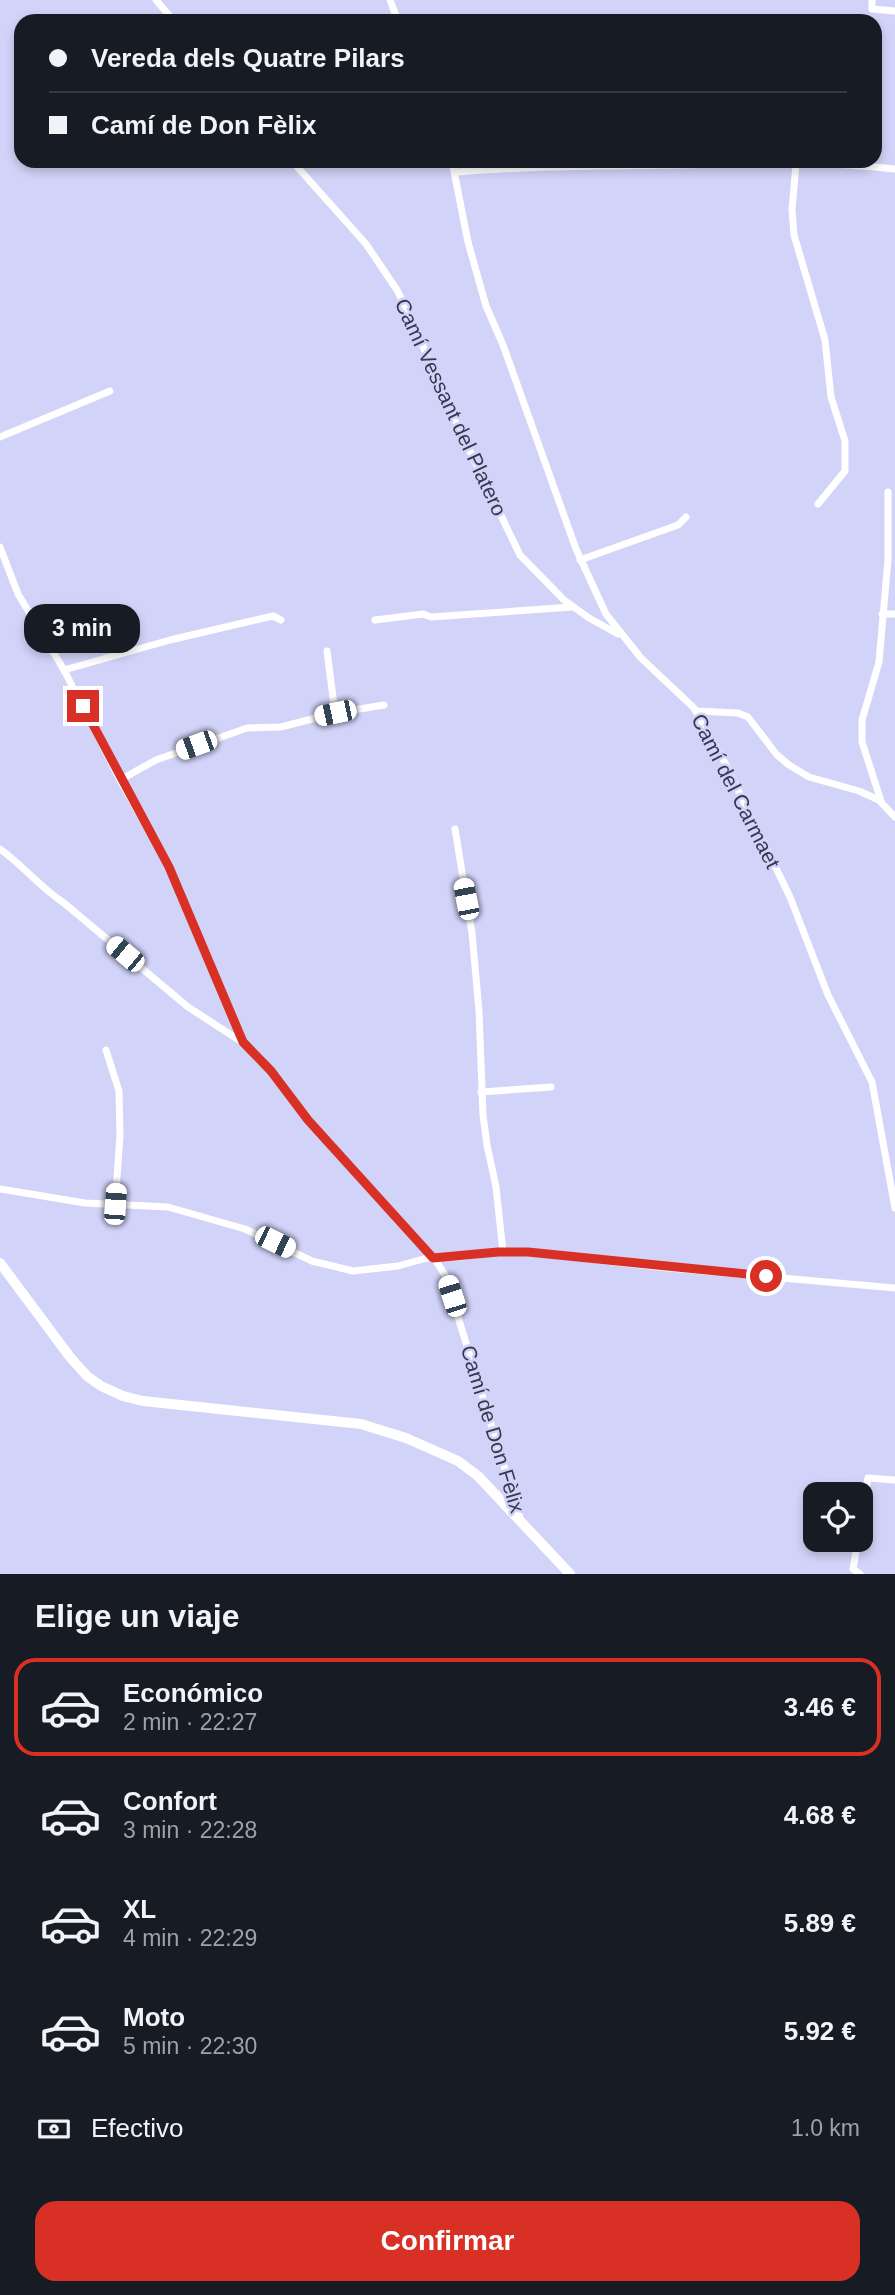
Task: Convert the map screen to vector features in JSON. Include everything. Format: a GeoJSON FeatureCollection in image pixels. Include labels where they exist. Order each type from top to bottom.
{"type":"FeatureCollection","features":[{"type":"Feature","properties":{"kind":"main road"},"geometry":{"type":"LineString","coordinates":[[0,1263],[70,1357],[87,1376],[101,1386],[143,1401],[361,1424],[385,1429],[458,1461],[478,1476],[570,1574]]}},
{"type":"Feature","properties":{"kind":"street"},"geometry":{"type":"LineString","coordinates":[[156,0],[168,14]]}},
{"type":"Feature","properties":{"kind":"street"},"geometry":{"type":"LineString","coordinates":[[872,0],[872,9],[895,11]]}},
{"type":"Feature","properties":{"kind":"street","name":"Camí Vessant del Platero"},"geometry":{"type":"LineString","coordinates":[[298,168],[366,244],[397,290],[440,389],[520,555],[564,600],[589,618],[622,636]]}},
{"type":"Feature","properties":{"kind":"street","name":"Camí del Carmaet"},"geometry":{"type":"LineString","coordinates":[[455,168],[471,252],[486,306],[503,345],[580,561],[606,614],[641,658],[696,711],[724,761],[790,897],[828,995],[872,1082],[895,1208]]}},
{"type":"Feature","properties":{"kind":"street"},"geometry":{"type":"LineString","coordinates":[[456,172],[524,168]]}},
{"type":"Feature","properties":{"kind":"street"},"geometry":{"type":"LineString","coordinates":[[796,168],[792,210],[794,235],[825,340],[831,397],[845,441],[845,471],[818,504]]}},
{"type":"Feature","properties":{"kind":"street"},"geometry":{"type":"LineString","coordinates":[[0,437],[110,391]]}},
{"type":"Feature","properties":{"kind":"street"},"geometry":{"type":"LineString","coordinates":[[881,802],[862,742],[862,720],[878,662],[888,560],[888,492]]}},
{"type":"Feature","properties":{"kind":"street"},"geometry":{"type":"LineString","coordinates":[[580,561],[678,525],[686,517]]}},
{"type":"Feature","properties":{"kind":"street","name":"Camí de Don Fèlix"},"geometry":{"type":"LineString","coordinates":[[0,547],[18,594],[64,670],[120,780],[169,867],[243,1042],[271,1071],[308,1120],[433,1258],[445,1275],[522,1523]]}},
{"type":"Feature","properties":{"kind":"street"},"geometry":{"type":"LineString","coordinates":[[375,620],[423,614],[431,617],[573,607]]}},
{"type":"Feature","properties":{"kind":"street"},"geometry":{"type":"LineString","coordinates":[[882,614],[895,614]]}},
{"type":"Feature","properties":{"kind":"street"},"geometry":{"type":"LineString","coordinates":[[64,670],[170,640],[273,616],[281,620]]}},
{"type":"Feature","properties":{"kind":"street"},"geometry":{"type":"LineString","coordinates":[[327,652],[335,713]]}},
{"type":"Feature","properties":{"kind":"street"},"geometry":{"type":"LineString","coordinates":[[120,780],[156,760],[247,728],[281,727],[335,713],[384,705]]}},
{"type":"Feature","properties":{"kind":"street"},"geometry":{"type":"LineString","coordinates":[[696,711],[738,713],[748,717],[776,755],[789,765],[809,777],[859,791],[881,802],[895,817]]}},
{"type":"Feature","properties":{"kind":"street"},"geometry":{"type":"LineString","coordinates":[[455,829],[472,933],[479,1011],[481,1093],[503,1252]]}},
{"type":"Feature","properties":{"kind":"street"},"geometry":{"type":"LineString","coordinates":[[0,849],[15,859],[44,891],[64,903],[188,1007],[243,1042]]}},
{"type":"Feature","properties":{"kind":"street"},"geometry":{"type":"LineString","coordinates":[[106,1050],[119,1091],[120,1136],[115,1204]]}},
{"type":"Feature","properties":{"kind":"street"},"geometry":{"type":"LineString","coordinates":[[481,1093],[551,1087]]}},
{"type":"Feature","properties":{"kind":"street"},"geometry":{"type":"LineString","coordinates":[[0,1189],[85,1203],[168,1207],[245,1228],[312,1261],[353,1271],[398,1266],[433,1258],[503,1252],[565,1254],[653,1266],[895,1288]]}},
{"type":"Feature","properties":{"kind":"street"},"geometry":{"type":"LineString","coordinates":[[867,1482],[868,1478],[895,1480]]}},
{"type":"Feature","properties":{"kind":"street"},"geometry":{"type":"LineString","coordinates":[[856,1552],[853,1569],[860,1574]]}},
{"type":"Feature","properties":{"kind":"route"},"geometry":{"type":"LineString","coordinates":[[83,706],[120,780],[169,867],[243,1042],[271,1071],[308,1120],[433,1258],[498,1252],[565,1254],[658,1267],[766,1276]]}}]}
